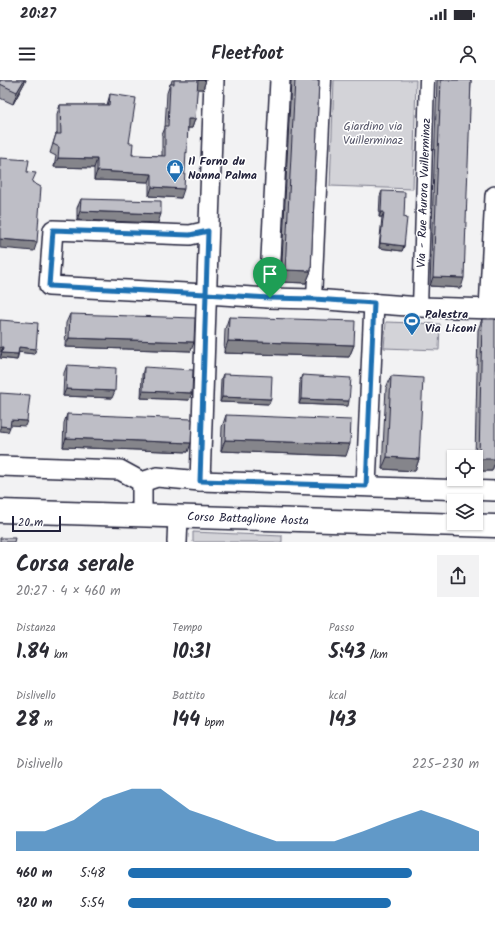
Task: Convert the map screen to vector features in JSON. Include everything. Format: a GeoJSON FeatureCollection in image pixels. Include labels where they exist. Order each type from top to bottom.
{"type":"FeatureCollection","features":[{"type":"Feature","properties":{"kind":"street"},"geometry":{"type":"LineString","coordinates":[[200,481],[214,80]]}},
{"type":"Feature","properties":{"kind":"street"},"geometry":{"type":"LineString","coordinates":[[270,298],[280,80]]}},
{"type":"Feature","properties":{"kind":"street"},"geometry":{"type":"LineString","coordinates":[[314,299],[324,80]]}},
{"type":"Feature","properties":{"kind":"street","name":"Via - Rue Aurora Vuillerminaz"},"geometry":{"type":"LineString","coordinates":[[420,307],[427,80]]}},
{"type":"Feature","properties":{"kind":"street"},"geometry":{"type":"LineString","coordinates":[[208,231],[190,235],[53,230],[49,286],[314,299],[420,307],[492,309],[495,196]]}},
{"type":"Feature","properties":{"kind":"street"},"geometry":{"type":"LineString","coordinates":[[366,486],[374,303]]}},
{"type":"Feature","properties":{"kind":"street"},"geometry":{"type":"LineString","coordinates":[[0,466],[120,470],[142,482],[158,477],[200,481],[495,491]]}},
{"type":"Feature","properties":{"kind":"street"},"geometry":{"type":"LineString","coordinates":[[142,482],[142,515]]}},
{"type":"Feature","properties":{"kind":"street","name":"Corso Battaglione Aosta"},"geometry":{"type":"LineString","coordinates":[[0,511],[495,526]]}},
{"type":"Feature","properties":{"kind":"street"},"geometry":{"type":"LineString","coordinates":[[177,542],[178,516]]}},
{"type":"Feature","properties":{"kind":"green space","name":"Giardino via Vuillerminaz"},"geometry":{"type":"Polygon","coordinates":[[[334,80],[416,80],[413,189],[330,186],[334,80]]]}},
{"type":"Feature","properties":{"kind":"green space","name":"Palestra Via Liconi"},"geometry":{"type":"Polygon","coordinates":[[[386,322],[440,324],[439,350],[384,348],[386,322]]]}},
{"type":"Feature","properties":{"kind":"green space"},"geometry":{"type":"Polygon","coordinates":[[[193,532],[282,536],[282,542],[193,542],[193,532]]]}},
{"type":"Feature","properties":{"kind":"building"},"geometry":{"type":"Polygon","coordinates":[[[0,80],[24,80],[17,92],[0,84],[0,80]]]}},
{"type":"Feature","properties":{"kind":"building"},"geometry":{"type":"Polygon","coordinates":[[[174,80],[198,80],[195,119],[188,119],[184,189],[152,187],[152,174],[97,171],[97,159],[58,158],[59,147],[53,144],[56,134],[61,134],[60,105],[109,105],[110,94],[136,98],[129,143],[133,143],[132,155],[165,156],[165,126],[168,126],[170,84],[174,84],[174,80]]]}},
{"type":"Feature","properties":{"kind":"building"},"geometry":{"type":"Polygon","coordinates":[[[295,80],[319,80],[311,271],[285,270],[295,80]]]}},
{"type":"Feature","properties":{"kind":"building"},"geometry":{"type":"Polygon","coordinates":[[[441,80],[471,80],[464,278],[433,277],[441,80]]]}},
{"type":"Feature","properties":{"kind":"building"},"geometry":{"type":"Polygon","coordinates":[[[0,158],[29,160],[27,172],[36,173],[32,182],[41,187],[37,242],[0,239],[0,158]]]}},
{"type":"Feature","properties":{"kind":"building"},"geometry":{"type":"Polygon","coordinates":[[[382,191],[405,192],[404,217],[407,218],[404,246],[380,243],[384,212],[381,212],[382,191]]]}},
{"type":"Feature","properties":{"kind":"building"},"geometry":{"type":"Polygon","coordinates":[[[81,199],[161,201],[161,214],[80,211],[81,199]]]}},
{"type":"Feature","properties":{"kind":"building"},"geometry":{"type":"Polygon","coordinates":[[[70,314],[195,318],[194,342],[69,338],[70,314]]]}},
{"type":"Feature","properties":{"kind":"building"},"geometry":{"type":"Polygon","coordinates":[[[229,317],[355,321],[354,345],[228,341],[229,317]]]}},
{"type":"Feature","properties":{"kind":"building"},"geometry":{"type":"Polygon","coordinates":[[[482,319],[495,319],[495,459],[483,459],[483,450],[479,450],[482,319]]]}},
{"type":"Feature","properties":{"kind":"building"},"geometry":{"type":"Polygon","coordinates":[[[0,320],[38,323],[36,349],[19,347],[18,354],[2,353],[3,347],[0,347],[0,320]]]}},
{"type":"Feature","properties":{"kind":"building"},"geometry":{"type":"Polygon","coordinates":[[[67,365],[116,368],[115,391],[66,389],[67,365]]]}},
{"type":"Feature","properties":{"kind":"building"},"geometry":{"type":"Polygon","coordinates":[[[144,367],[193,370],[192,393],[143,391],[144,367]]]}},
{"type":"Feature","properties":{"kind":"building"},"geometry":{"type":"Polygon","coordinates":[[[223,374],[272,376],[271,399],[222,397],[223,374]]]}},
{"type":"Feature","properties":{"kind":"building"},"geometry":{"type":"Polygon","coordinates":[[[302,375],[351,378],[349,401],[301,399],[302,375]]]}},
{"type":"Feature","properties":{"kind":"building"},"geometry":{"type":"Polygon","coordinates":[[[391,376],[423,378],[419,459],[387,457],[391,376]]]}},
{"type":"Feature","properties":{"kind":"building"},"geometry":{"type":"Polygon","coordinates":[[[0,393],[30,395],[27,421],[11,420],[10,427],[0,426],[0,393]]]}},
{"type":"Feature","properties":{"kind":"building"},"geometry":{"type":"Polygon","coordinates":[[[67,414],[192,419],[191,443],[66,438],[67,414]]]}},
{"type":"Feature","properties":{"kind":"building"},"geometry":{"type":"Polygon","coordinates":[[[226,415],[351,420],[350,444],[225,440],[226,415]]]}},
{"type":"Feature","properties":{"kind":"building"},"geometry":{"type":"Polygon","coordinates":[[[0,538],[15,538],[14,542],[0,542],[0,538]]]}},
{"type":"Feature","properties":{"kind":"place","name":"Il Forno du Nonna Palma"},"geometry":{"type":"Point","coordinates":[175,183]}},
{"type":"Feature","properties":{"kind":"place","name":"Palestra Via Liconi"},"geometry":{"type":"Point","coordinates":[412,336]}},
{"type":"Feature","properties":{"kind":"route"},"geometry":{"type":"LineString","coordinates":[[270,298],[206,294],[49,286],[53,230],[190,235],[208,231],[206,294],[200,481],[366,486],[374,303],[270,298]]}}]}
